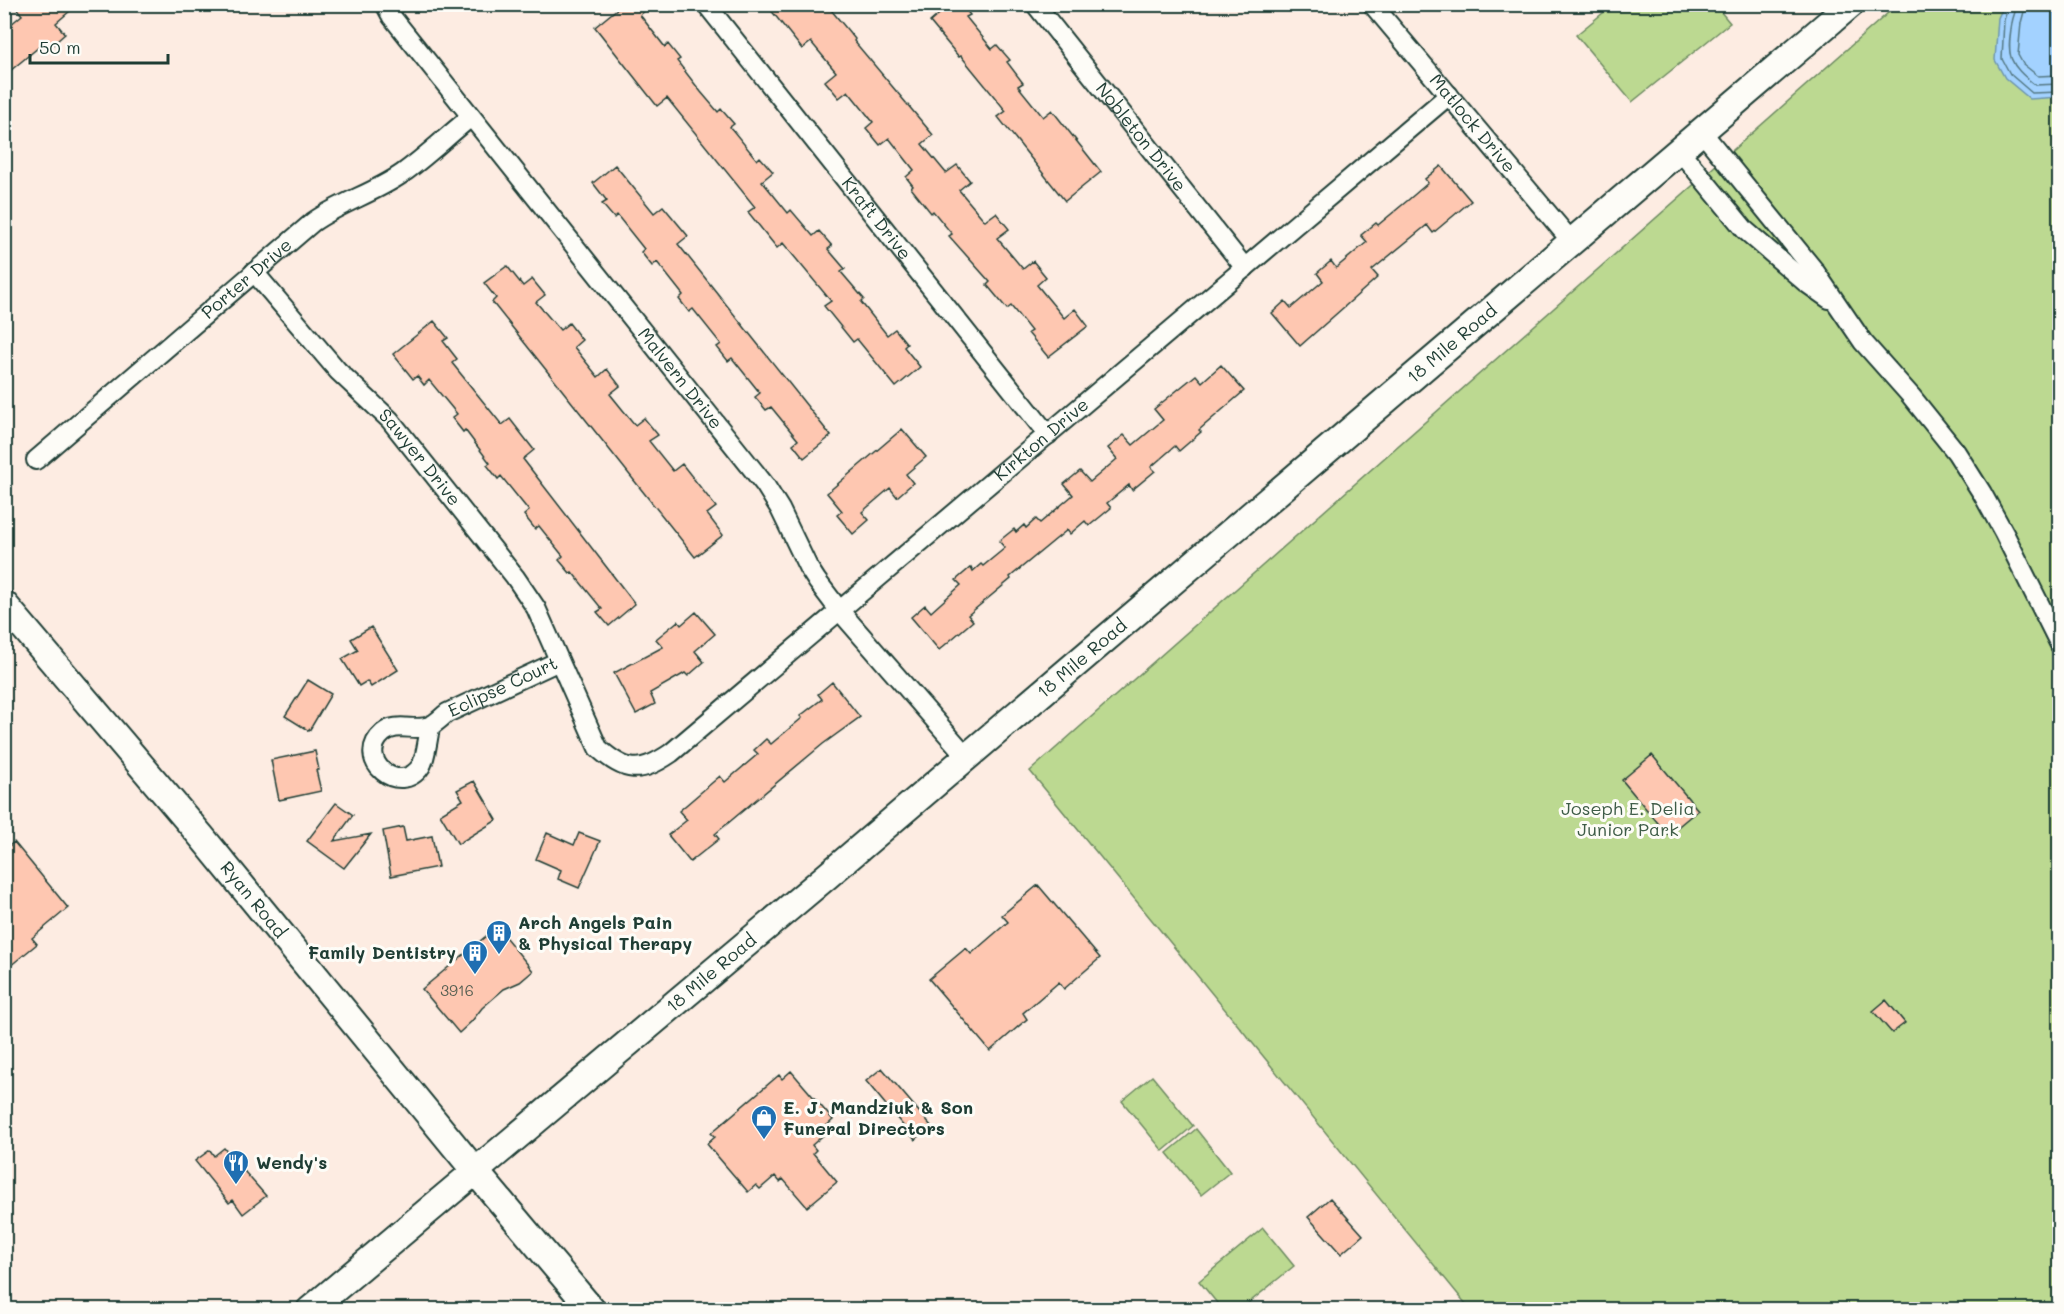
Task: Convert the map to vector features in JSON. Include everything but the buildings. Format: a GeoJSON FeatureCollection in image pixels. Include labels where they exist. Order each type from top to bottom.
{"type":"FeatureCollection","features":[{"type":"Feature","properties":{"kind":"main road","name":"18 Mile Road"},"geometry":{"type":"LineString","coordinates":[[310,1310],[967,758],[1851,4]]}},
{"type":"Feature","properties":{"kind":"main road","name":"Ryan Road"},"geometry":{"type":"LineString","coordinates":[[4,604],[201,836],[475,1171],[592,1310]]}},
{"type":"Feature","properties":{"kind":"street","name":"Malvern Drive"},"geometry":{"type":"LineString","coordinates":[[385,4],[392,17],[471,117],[765,485],[780,509],[808,567],[839,610],[967,758]]}},
{"type":"Feature","properties":{"kind":"street","name":"Kraft Drive"},"geometry":{"type":"LineString","coordinates":[[706,4],[1048,435]]}},
{"type":"Feature","properties":{"kind":"street","name":"Nobleton Drive"},"geometry":{"type":"LineString","coordinates":[[1035,4],[1245,268]]}},
{"type":"Feature","properties":{"kind":"street","name":"Matlock Drive"},"geometry":{"type":"LineString","coordinates":[[1372,4],[1572,242]]}},
{"type":"Feature","properties":{"kind":"street","name":"Kirkton Drive"},"geometry":{"type":"LineString","coordinates":[[626,768],[644,767],[658,762],[671,753],[1449,96]]}},
{"type":"Feature","properties":{"kind":"street","name":"Porter Drive"},"geometry":{"type":"LineString","coordinates":[[36,460],[328,211],[380,187],[403,173],[471,117]]}},
{"type":"Feature","properties":{"kind":"street"},"geometry":{"type":"LineString","coordinates":[[1702,132],[1814,270],[1863,342],[1956,452],[2004,533],[2060,645]]}},
{"type":"Feature","properties":{"kind":"street"},"geometry":{"type":"LineString","coordinates":[[1680,151],[1745,230],[1804,282],[1836,304]]}},
{"type":"Feature","properties":{"kind":"street","name":"Sawyer Drive"},"geometry":{"type":"LineString","coordinates":[[254,272],[338,371],[390,420],[515,577],[536,608],[559,661]]}},
{"type":"Feature","properties":{"kind":"street","name":"Eclipse Court"},"geometry":{"type":"LineString","coordinates":[[432,725],[447,713],[559,661],[598,748],[626,768]]}},
{"type":"Feature","properties":{"kind":"green space"},"geometry":{"type":"Polygon","coordinates":[[[1614,4],[1715,5],[1730,23],[1632,102],[1576,35],[1614,4]]]}},
{"type":"Feature","properties":{"kind":"green space","name":"Joseph E. Delia Junior Park"},"geometry":{"type":"Polygon","coordinates":[[[1897,5],[2059,5],[2059,1309],[1470,1309],[1030,771],[1897,5]]]}},
{"type":"Feature","properties":{"kind":"green space"},"geometry":{"type":"Polygon","coordinates":[[[1152,1076],[1193,1126],[1163,1151],[1122,1101],[1152,1076]]]}},
{"type":"Feature","properties":{"kind":"green space"},"geometry":{"type":"Polygon","coordinates":[[[1196,1129],[1230,1172],[1201,1195],[1167,1153],[1196,1129]]]}},
{"type":"Feature","properties":{"kind":"green space"},"geometry":{"type":"Polygon","coordinates":[[[1263,1228],[1294,1266],[1241,1309],[1222,1309],[1199,1281],[1263,1228]]]}},
{"type":"Feature","properties":{"kind":"water"},"geometry":{"type":"Polygon","coordinates":[[[2004,5],[2059,5],[2059,97],[2030,99],[2005,78],[1995,60],[1998,18],[2004,5]]]}},
{"type":"Feature","properties":{"kind":"place","name":"Arch Angels Pain & Physical Therapy"},"geometry":{"type":"Point","coordinates":[499,956]}},
{"type":"Feature","properties":{"kind":"place","name":"Family Dentistry"},"geometry":{"type":"Point","coordinates":[475,976]}},
{"type":"Feature","properties":{"kind":"place","name":"E. J. Mandziuk & Son Funeral Directors"},"geometry":{"type":"Point","coordinates":[764,1141]}},
{"type":"Feature","properties":{"kind":"place","name":"Wendy's"},"geometry":{"type":"Point","coordinates":[236,1186]}}]}
